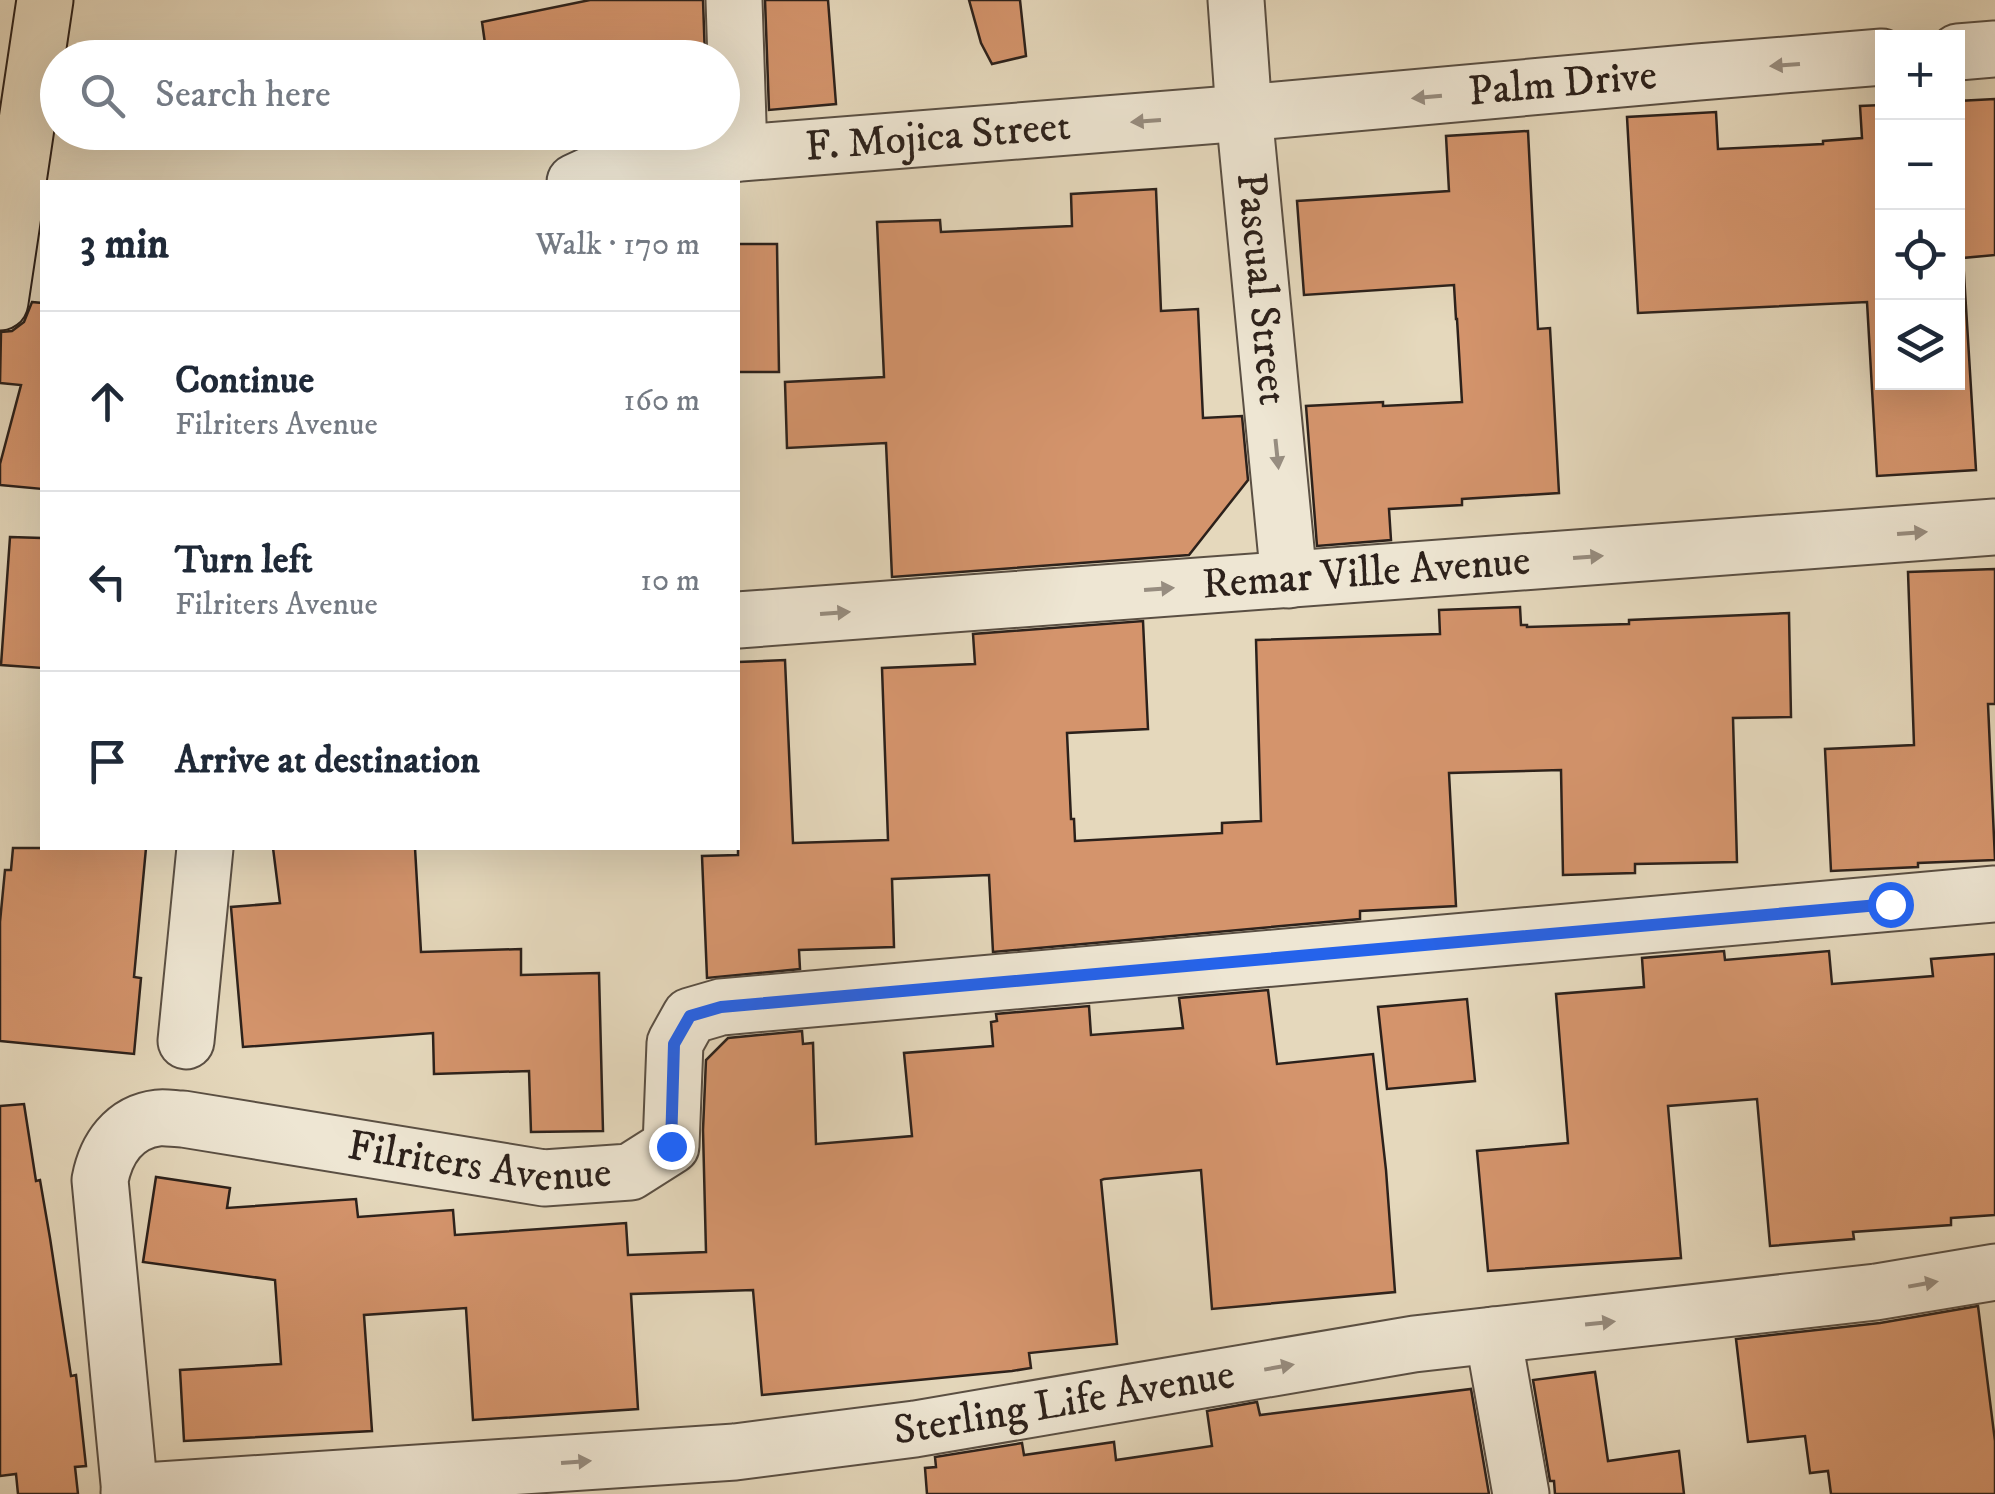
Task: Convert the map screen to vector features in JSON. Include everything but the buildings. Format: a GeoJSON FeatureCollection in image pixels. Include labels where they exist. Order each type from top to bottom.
{"type":"FeatureCollection","features":[{"type":"Feature","properties":{"kind":"main road"},"geometry":{"type":"LineString","coordinates":[[0,302],[45,0]]}},
{"type":"Feature","properties":{"kind":"street"},"geometry":{"type":"LineString","coordinates":[[734,0],[735,40]]}},
{"type":"Feature","properties":{"kind":"street","name":"Pascual Street"},"geometry":{"type":"LineString","coordinates":[[1236,0],[1289,580]]}},
{"type":"Feature","properties":{"kind":"street"},"geometry":{"type":"LineString","coordinates":[[1965,51],[1995,49]]}},
{"type":"Feature","properties":{"kind":"street","name":"Palm Drive"},"geometry":{"type":"LineString","coordinates":[[1244,113],[1875,59]]}},
{"type":"Feature","properties":{"kind":"street","name":"F. Mojica Street"},"geometry":{"type":"LineString","coordinates":[[580,180],[616,164],[1244,113]]}},
{"type":"Feature","properties":{"kind":"street","name":"Remar Ville Avenue"},"geometry":{"type":"LineString","coordinates":[[740,620],[1995,526]]}},
{"type":"Feature","properties":{"kind":"street"},"geometry":{"type":"LineString","coordinates":[[186,1041],[205,850]]}},
{"type":"Feature","properties":{"kind":"street","name":"Filriters Avenue"},"geometry":{"type":"LineString","coordinates":[[129,1493],[100,1180],[104,1160],[114,1142],[131,1127],[157,1118],[544,1178],[630,1172],[671,1146],[674,1044],[690,1016],[721,1007],[1995,894]]}},
{"type":"Feature","properties":{"kind":"street","name":"Sterling Life Avenue"},"geometry":{"type":"LineString","coordinates":[[129,1493],[735,1452],[915,1429],[1414,1344],[1876,1292],[1995,1272]]}},
{"type":"Feature","properties":{"kind":"street"},"geometry":{"type":"LineString","coordinates":[[1493,1334],[1520,1494]]}},
{"type":"Feature","properties":{"kind":"route"},"geometry":{"type":"LineString","coordinates":[[671,1146],[674,1044],[690,1016],[721,1007],[1890,904]]}}]}
